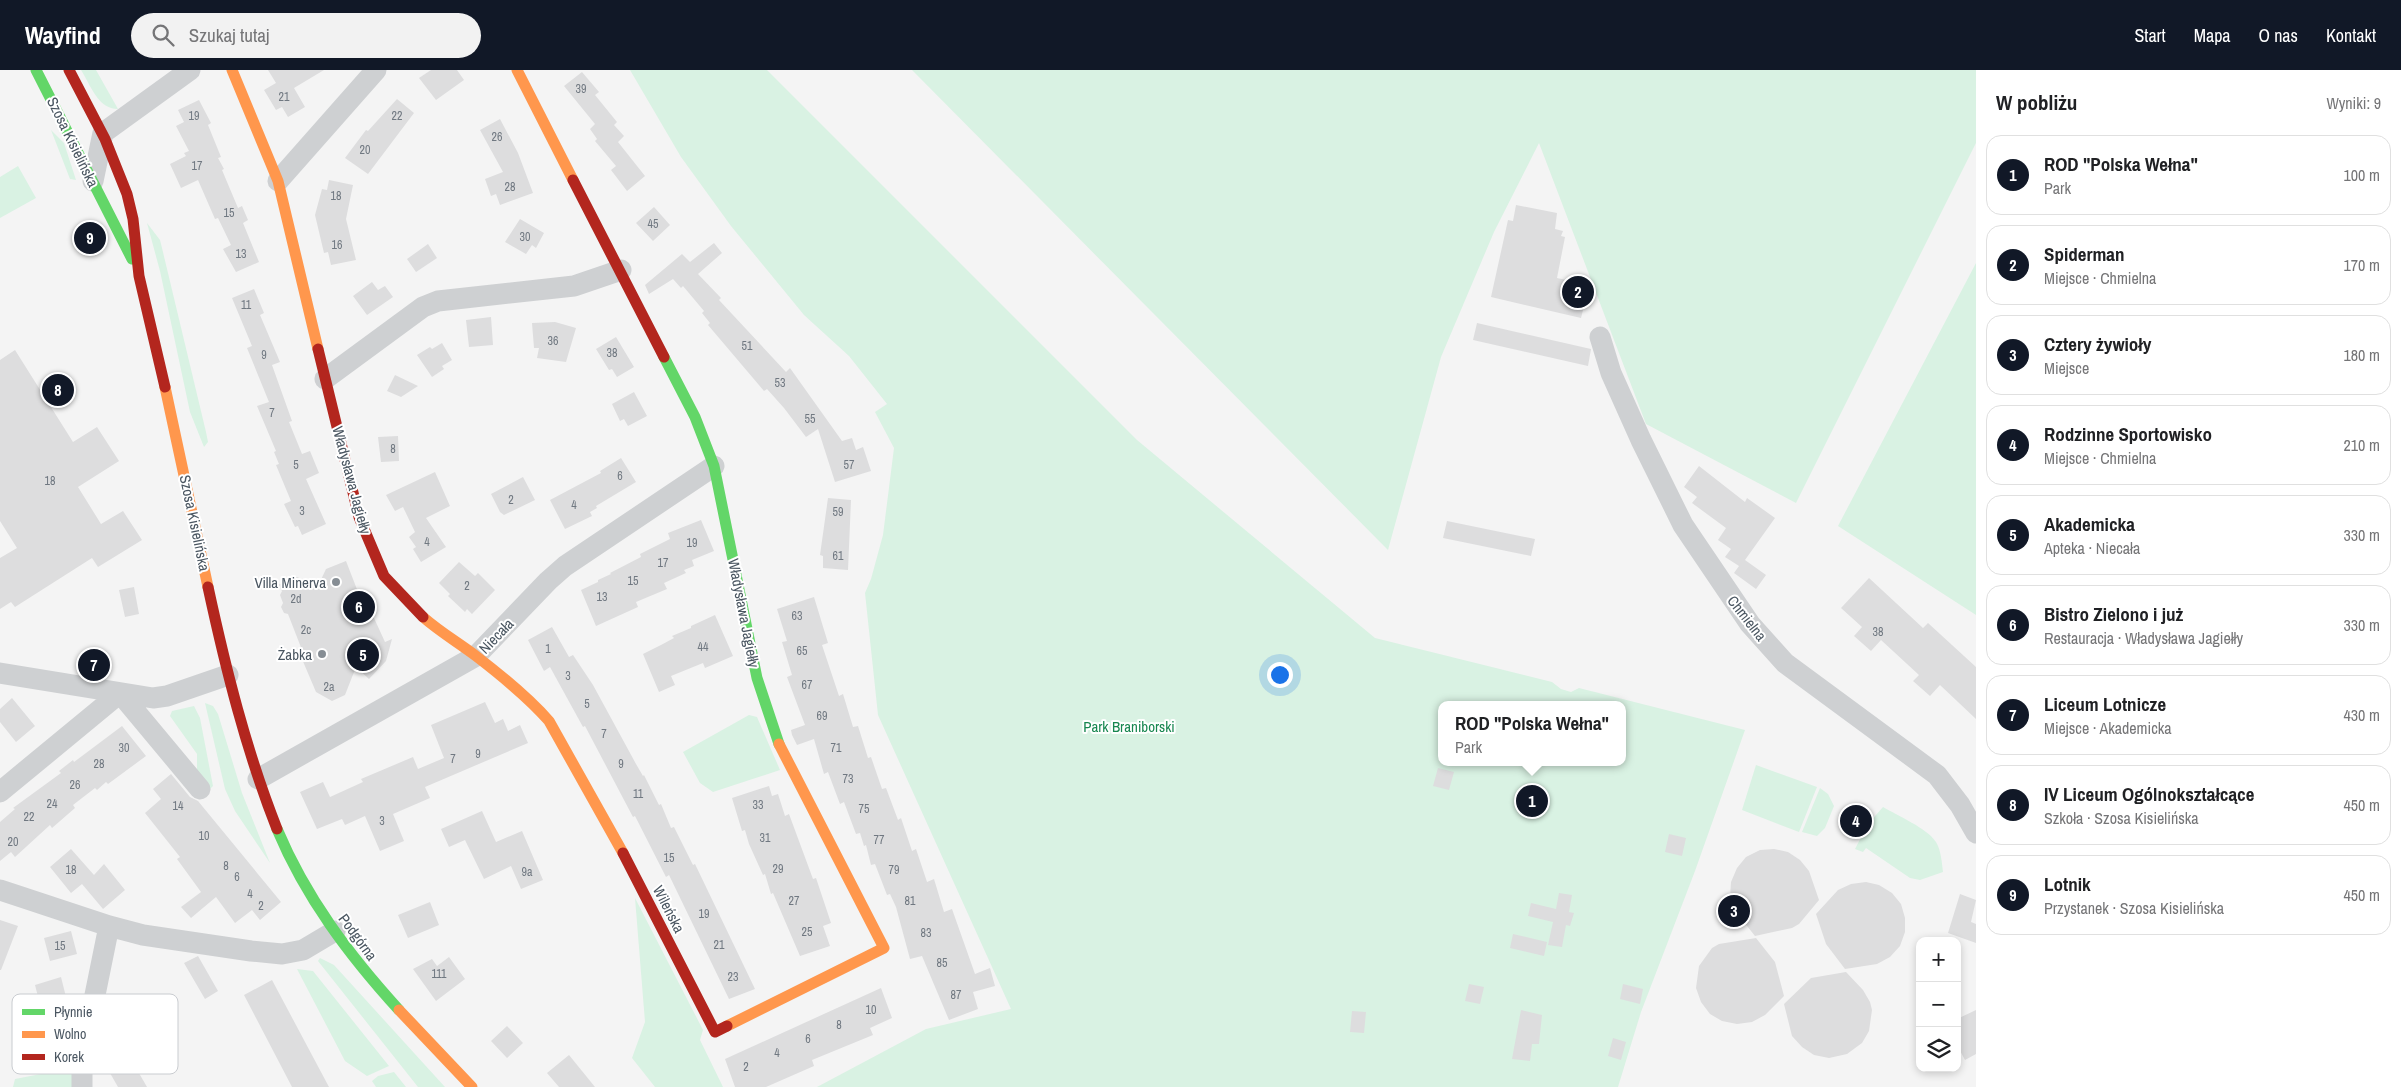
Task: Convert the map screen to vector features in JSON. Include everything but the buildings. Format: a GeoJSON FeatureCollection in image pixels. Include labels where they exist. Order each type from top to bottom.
{"type":"FeatureCollection","features":[{"type":"Feature","properties":{"kind":"street","name":"Szosa Kisielińska"},"geometry":{"type":"LineString","coordinates":[[36,70],[66,125],[112,222],[137,267]]}},
{"type":"Feature","properties":{"kind":"street","name":"Szosa Kisielińska"},"geometry":{"type":"LineString","coordinates":[[69,70],[103,133],[133,215],[137,267],[177,437],[228,676],[242,732],[258,779]]}},
{"type":"Feature","properties":{"kind":"street"},"geometry":{"type":"LineString","coordinates":[[66,125],[76,132],[103,133],[190,70]]}},
{"type":"Feature","properties":{"kind":"street","name":"Władysława Jagiełły"},"geometry":{"type":"LineString","coordinates":[[232,70],[278,182],[359,517],[384,576],[403,598],[436,628],[476,656]]}},
{"type":"Feature","properties":{"kind":"street"},"geometry":{"type":"LineString","coordinates":[[278,182],[376,70]]}},
{"type":"Feature","properties":{"kind":"street","name":"Władysława Jagiełły"},"geometry":{"type":"LineString","coordinates":[[517,70],[695,417],[714,466],[757,678],[766,712],[778,741],[884,948]]}},
{"type":"Feature","properties":{"kind":"street"},"geometry":{"type":"LineString","coordinates":[[93,181],[103,133]]}},
{"type":"Feature","properties":{"kind":"street"},"geometry":{"type":"LineString","coordinates":[[325,379],[423,307],[438,301],[574,286],[621,270]]}},
{"type":"Feature","properties":{"kind":"street","name":"Chmielna"},"geometry":{"type":"LineString","coordinates":[[1600,338],[1611,373],[1641,440],[1684,525],[1750,624],[1785,663],[1937,775],[1960,806],[1976,834]]}},
{"type":"Feature","properties":{"kind":"street","name":"Niecała"},"geometry":{"type":"LineString","coordinates":[[258,779],[476,656],[548,581],[565,566],[714,466]]}},
{"type":"Feature","properties":{"kind":"street","name":"Wileńska"},"geometry":{"type":"LineString","coordinates":[[476,656],[537,707],[549,721],[637,878],[716,1032],[884,948]]}},
{"type":"Feature","properties":{"kind":"street"},"geometry":{"type":"LineString","coordinates":[[0,673],[153,698],[168,696],[228,676]]}},
{"type":"Feature","properties":{"kind":"street"},"geometry":{"type":"LineString","coordinates":[[120,693],[200,789]]}},
{"type":"Feature","properties":{"kind":"street"},"geometry":{"type":"LineString","coordinates":[[0,792],[120,693]]}},
{"type":"Feature","properties":{"kind":"street","name":"Podgórna"},"geometry":{"type":"LineString","coordinates":[[258,779],[275,825],[295,870],[334,931],[383,992],[472,1087]]}},
{"type":"Feature","properties":{"kind":"street"},"geometry":{"type":"LineString","coordinates":[[0,890],[109,926],[143,935],[282,954],[303,950],[334,931]]}},
{"type":"Feature","properties":{"kind":"street"},"geometry":{"type":"LineString","coordinates":[[95,994],[109,926]]}},
{"type":"Feature","properties":{"kind":"street"},"geometry":{"type":"LineString","coordinates":[[82,1074],[82,1087]]}},
{"type":"Feature","properties":{"kind":"green space"},"geometry":{"type":"Polygon","coordinates":[[[81,70],[96,70],[118,109],[111,108],[100,101],[81,70]]]}},
{"type":"Feature","properties":{"kind":"green space","name":"Park Braniborski"},"geometry":{"type":"Polygon","coordinates":[[[630,70],[767,70],[1137,440],[1375,638],[1552,682],[1561,689],[1571,692],[1579,688],[1745,730],[1695,871],[1641,1012],[1618,1087],[817,1087],[926,1029],[1011,1009],[878,715],[865,593],[871,579],[883,535],[894,448],[875,412],[887,404],[849,356],[804,315],[731,226],[681,157],[630,70]]]}},
{"type":"Feature","properties":{"kind":"green space"},"geometry":{"type":"Polygon","coordinates":[[[912,70],[1976,70],[1976,143],[1796,503],[1646,424],[1539,143],[1494,232],[1441,357],[1388,550],[912,70]]]}},
{"type":"Feature","properties":{"kind":"green space"},"geometry":{"type":"Polygon","coordinates":[[[51,130],[64,143],[76,180],[70,179],[51,130]]]}},
{"type":"Feature","properties":{"kind":"green space"},"geometry":{"type":"Polygon","coordinates":[[[18,166],[36,198],[0,218],[0,177],[18,166]]]}},
{"type":"Feature","properties":{"kind":"green space"},"geometry":{"type":"Polygon","coordinates":[[[147,223],[160,240],[206,432],[208,442],[204,447],[190,412],[160,271],[147,223]]]}},
{"type":"Feature","properties":{"kind":"green space"},"geometry":{"type":"Polygon","coordinates":[[[1976,263],[1976,615],[1838,526],[1976,263]]]}},
{"type":"Feature","properties":{"kind":"green space"},"geometry":{"type":"Polygon","coordinates":[[[205,703],[213,706],[218,714],[242,793],[270,863],[235,811],[225,789],[205,703]]]}},
{"type":"Feature","properties":{"kind":"green space"},"geometry":{"type":"Polygon","coordinates":[[[194,706],[200,718],[213,786],[209,790],[197,772],[197,754],[170,716],[172,711],[194,706]]]}},
{"type":"Feature","properties":{"kind":"green space"},"geometry":{"type":"Polygon","coordinates":[[[749,715],[757,717],[780,770],[713,792],[700,783],[683,752],[749,715]]]}},
{"type":"Feature","properties":{"kind":"green space"},"geometry":{"type":"Polygon","coordinates":[[[1756,765],[1817,787],[1799,832],[1742,810],[1756,765]]]}},
{"type":"Feature","properties":{"kind":"green space"},"geometry":{"type":"Polygon","coordinates":[[[1820,788],[1828,794],[1834,806],[1825,828],[1817,836],[1802,832],[1820,788]]]}},
{"type":"Feature","properties":{"kind":"green space"},"geometry":{"type":"Polygon","coordinates":[[[1883,807],[1919,827],[1932,837],[1939,849],[1943,872],[1920,880],[1910,878],[1866,848],[1863,852],[1855,849],[1868,824],[1883,807]]]}},
{"type":"Feature","properties":{"kind":"green space"},"geometry":{"type":"Polygon","coordinates":[[[635,898],[703,1030],[700,1040],[723,1087],[655,1087],[632,1058],[645,1022],[635,898]]]}},
{"type":"Feature","properties":{"kind":"green space"},"geometry":{"type":"Polygon","coordinates":[[[320,958],[334,965],[445,1087],[418,1087],[318,961],[320,958]]]}},
{"type":"Feature","properties":{"kind":"green space"},"geometry":{"type":"Polygon","coordinates":[[[297,969],[313,971],[389,1066],[367,1076],[345,1061],[297,969]]]}},
{"type":"Feature","properties":{"kind":"green space"},"geometry":{"type":"Polygon","coordinates":[[[394,1072],[406,1087],[376,1087],[372,1081],[378,1076],[394,1072]]]}},
{"type":"Feature","properties":{"kind":"green space"},"geometry":{"type":"Polygon","coordinates":[[[41,1074],[87,1074],[86,1087],[13,1087],[15,1079],[41,1074]]]}},
{"type":"Feature","properties":{"kind":"traffic: fast"},"geometry":{"type":"LineString","coordinates":[[36,70],[132,259]]}},
{"type":"Feature","properties":{"kind":"traffic: fast"},"geometry":{"type":"LineString","coordinates":[[664,357],[695,417],[714,466],[757,678],[779,744]]}},
{"type":"Feature","properties":{"kind":"traffic: fast"},"geometry":{"type":"LineString","coordinates":[[277,829],[301,879],[330,925],[399,1010]]}},
{"type":"Feature","properties":{"kind":"traffic: slow"},"geometry":{"type":"LineString","coordinates":[[232,70],[278,181],[318,349]]}},
{"type":"Feature","properties":{"kind":"traffic: slow"},"geometry":{"type":"LineString","coordinates":[[517,70],[573,180]]}},
{"type":"Feature","properties":{"kind":"traffic: slow"},"geometry":{"type":"LineString","coordinates":[[165,387],[208,587]]}},
{"type":"Feature","properties":{"kind":"traffic: slow"},"geometry":{"type":"LineString","coordinates":[[423,617],[505,679],[549,721],[623,853]]}},
{"type":"Feature","properties":{"kind":"traffic: slow"},"geometry":{"type":"LineString","coordinates":[[727,1026],[884,948],[779,744]]}},
{"type":"Feature","properties":{"kind":"traffic: slow"},"geometry":{"type":"LineString","coordinates":[[399,1010],[472,1087]]}},
{"type":"Feature","properties":{"kind":"traffic: jam"},"geometry":{"type":"LineString","coordinates":[[69,70],[105,139],[127,194],[133,219],[139,276],[165,387]]}},
{"type":"Feature","properties":{"kind":"traffic: jam"},"geometry":{"type":"LineString","coordinates":[[573,180],[664,357]]}},
{"type":"Feature","properties":{"kind":"traffic: jam"},"geometry":{"type":"LineString","coordinates":[[318,349],[359,517],[384,576],[423,617]]}},
{"type":"Feature","properties":{"kind":"traffic: jam"},"geometry":{"type":"LineString","coordinates":[[208,587],[238,710],[256,770],[277,829]]}},
{"type":"Feature","properties":{"kind":"traffic: jam"},"geometry":{"type":"LineString","coordinates":[[623,853],[715,1032],[727,1026]]}},
{"type":"Feature","properties":{"kind":"place","name":"Lotnik"},"geometry":{"type":"Point","coordinates":[90,238]}},
{"type":"Feature","properties":{"kind":"place","name":"Spiderman"},"geometry":{"type":"Point","coordinates":[1578,292]}},
{"type":"Feature","properties":{"kind":"place","name":"IV Liceum Ogólnokształcące"},"geometry":{"type":"Point","coordinates":[58,390]}},
{"type":"Feature","properties":{"kind":"place","name":"Villa Minerva"},"geometry":{"type":"Point","coordinates":[336,582]}},
{"type":"Feature","properties":{"kind":"place","name":"Bistro Zielono i już"},"geometry":{"type":"Point","coordinates":[359,607]}},
{"type":"Feature","properties":{"kind":"place","name":"Żabka"},"geometry":{"type":"Point","coordinates":[322,654]}},
{"type":"Feature","properties":{"kind":"place","name":"Akademicka"},"geometry":{"type":"Point","coordinates":[363,655]}},
{"type":"Feature","properties":{"kind":"place","name":"Liceum Lotnicze"},"geometry":{"type":"Point","coordinates":[94,665]}},
{"type":"Feature","properties":{"kind":"place","name":"ROD \"Polska Wełna\""},"geometry":{"type":"Point","coordinates":[1532,801]}},
{"type":"Feature","properties":{"kind":"place","name":"Rodzinne Sportowisko"},"geometry":{"type":"Point","coordinates":[1856,821]}},
{"type":"Feature","properties":{"kind":"place","name":"Cztery żywioły"},"geometry":{"type":"Point","coordinates":[1734,911]}}]}
